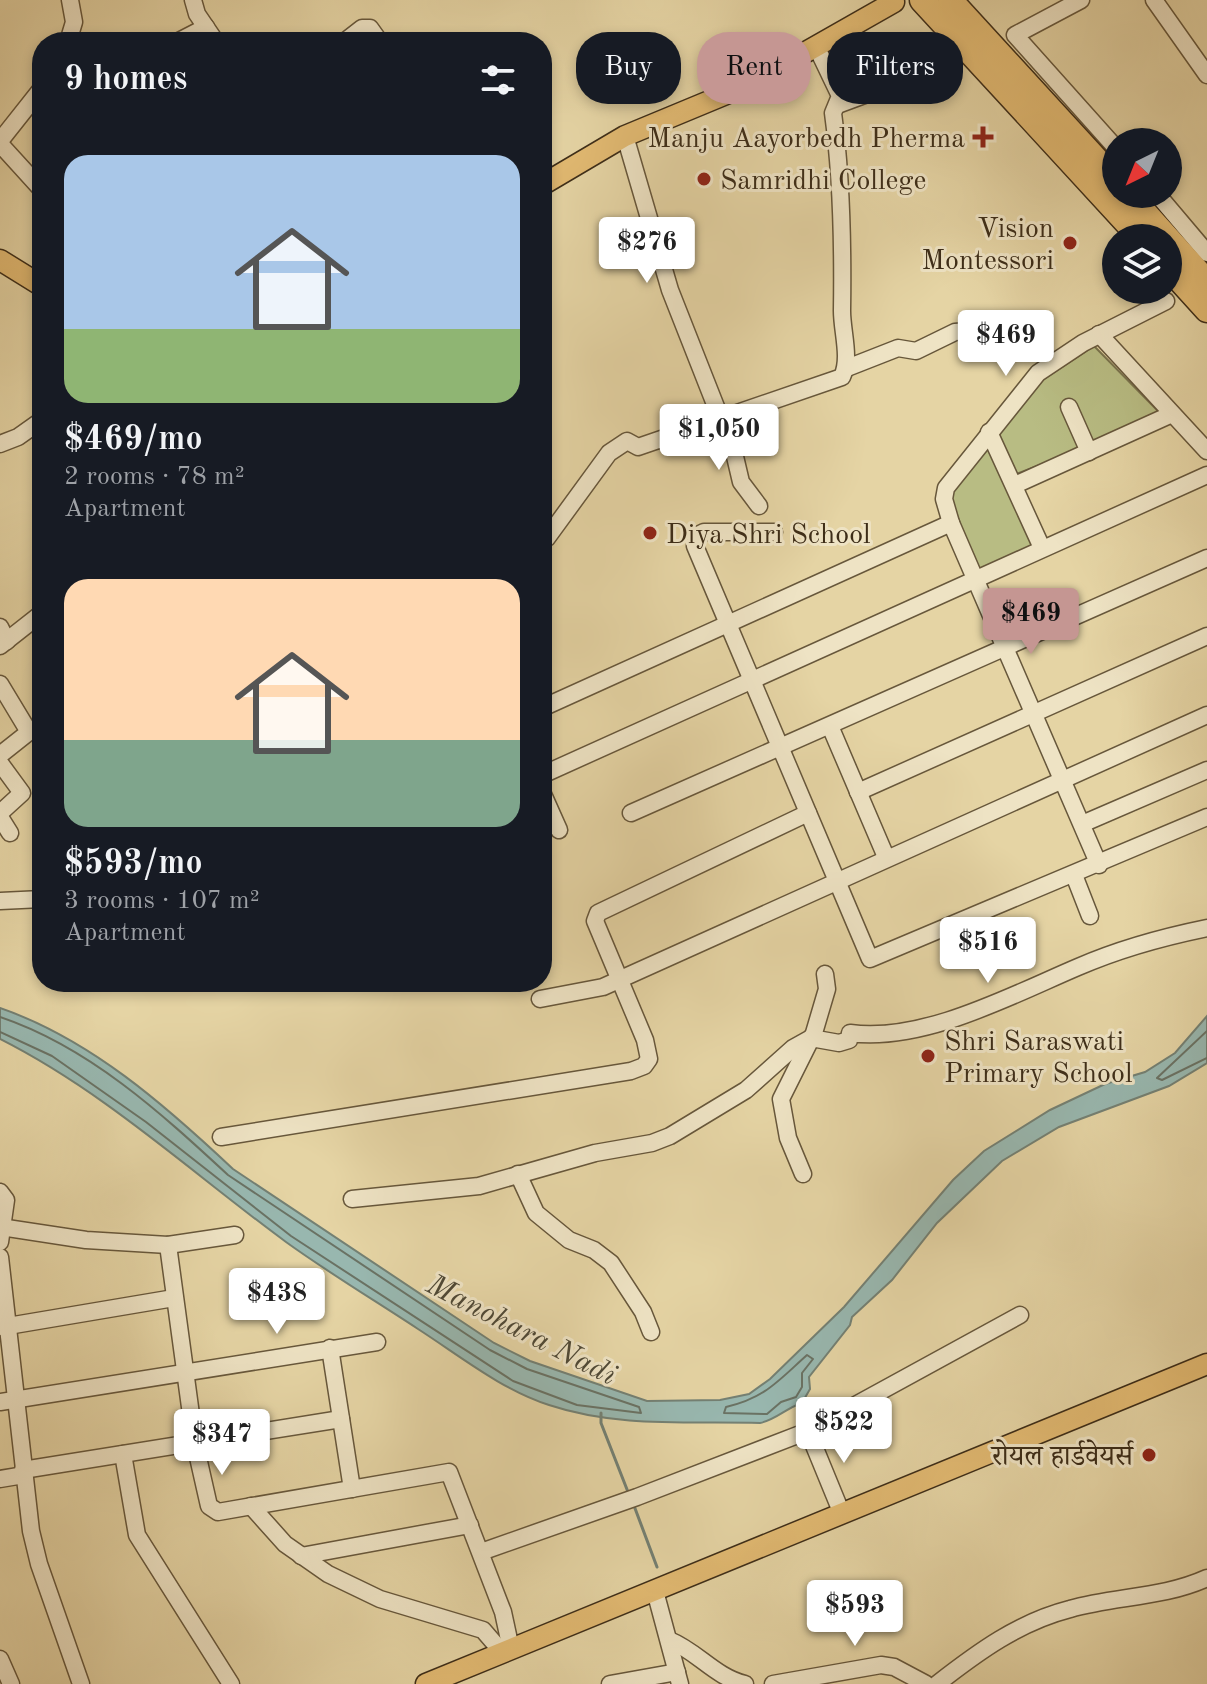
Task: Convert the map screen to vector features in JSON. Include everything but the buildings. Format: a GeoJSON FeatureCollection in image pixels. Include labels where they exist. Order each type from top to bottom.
{"type":"FeatureCollection","features":[{"type":"Feature","properties":{"kind":"highway"},"geometry":{"type":"LineString","coordinates":[[922,0],[1128,224]]}},
{"type":"Feature","properties":{"kind":"highway"},"geometry":{"type":"LineString","coordinates":[[950,0],[1102,166]]}},
{"type":"Feature","properties":{"kind":"highway"},"geometry":{"type":"LineString","coordinates":[[1141,208],[1207,282]]}},
{"type":"Feature","properties":{"kind":"highway"},"geometry":{"type":"LineString","coordinates":[[1182,282],[1207,310]]}},
{"type":"Feature","properties":{"kind":"main road"},"geometry":{"type":"LineString","coordinates":[[552,179],[625,136],[748,85],[894,2]]}},
{"type":"Feature","properties":{"kind":"main road"},"geometry":{"type":"LineString","coordinates":[[0,260],[32,280]]}},
{"type":"Feature","properties":{"kind":"main road"},"geometry":{"type":"LineString","coordinates":[[426,1684],[1207,1364]]}},
{"type":"Feature","properties":{"kind":"street"},"geometry":{"type":"LineString","coordinates":[[70,0],[74,22],[71,32]]}},
{"type":"Feature","properties":{"kind":"street"},"geometry":{"type":"LineString","coordinates":[[193,0],[197,14],[209,32]]}},
{"type":"Feature","properties":{"kind":"street"},"geometry":{"type":"LineString","coordinates":[[1081,0],[1015,35],[1102,132]]}},
{"type":"Feature","properties":{"kind":"street"},"geometry":{"type":"LineString","coordinates":[[1154,0],[1207,75]]}},
{"type":"Feature","properties":{"kind":"street"},"geometry":{"type":"LineString","coordinates":[[196,32],[206,27]]}},
{"type":"Feature","properties":{"kind":"street"},"geometry":{"type":"LineString","coordinates":[[817,48],[827,67]]}},
{"type":"Feature","properties":{"kind":"street"},"geometry":{"type":"LineString","coordinates":[[32,101],[0,143],[32,179]]}},
{"type":"Feature","properties":{"kind":"street"},"geometry":{"type":"LineString","coordinates":[[552,531],[609,453],[621,444],[627,441],[638,447],[723,415],[842,377],[847,368],[842,309],[844,230],[833,113],[840,104]]}},
{"type":"Feature","properties":{"kind":"street"},"geometry":{"type":"LineString","coordinates":[[625,136],[670,290],[723,415],[741,482],[759,506]]}},
{"type":"Feature","properties":{"kind":"street"},"geometry":{"type":"LineString","coordinates":[[1169,208],[1207,253]]}},
{"type":"Feature","properties":{"kind":"street"},"geometry":{"type":"LineString","coordinates":[[1099,865],[951,523],[944,492],[1038,373],[1099,334],[1160,304]]}},
{"type":"Feature","properties":{"kind":"street"},"geometry":{"type":"LineString","coordinates":[[847,368],[898,348],[916,351],[955,332],[968,331]]}},
{"type":"Feature","properties":{"kind":"street"},"geometry":{"type":"LineString","coordinates":[[1099,334],[1207,451]]}},
{"type":"Feature","properties":{"kind":"street"},"geometry":{"type":"LineString","coordinates":[[1069,407],[1089,452]]}},
{"type":"Feature","properties":{"kind":"street"},"geometry":{"type":"LineString","coordinates":[[1015,485],[1172,414]]}},
{"type":"Feature","properties":{"kind":"street"},"geometry":{"type":"LineString","coordinates":[[0,444],[32,427]]}},
{"type":"Feature","properties":{"kind":"street"},"geometry":{"type":"LineString","coordinates":[[989,432],[1042,548]]}},
{"type":"Feature","properties":{"kind":"street"},"geometry":{"type":"LineString","coordinates":[[552,771],[1207,475]]}},
{"type":"Feature","properties":{"kind":"street"},"geometry":{"type":"LineString","coordinates":[[552,703],[951,523]]}},
{"type":"Feature","properties":{"kind":"street"},"geometry":{"type":"LineString","coordinates":[[774,532],[704,532],[694,542],[870,959],[1207,817]]}},
{"type":"Feature","properties":{"kind":"street"},"geometry":{"type":"LineString","coordinates":[[631,813],[1207,558]]}},
{"type":"Feature","properties":{"kind":"street"},"geometry":{"type":"LineString","coordinates":[[2,638],[32,619]]}},
{"type":"Feature","properties":{"kind":"street"},"geometry":{"type":"LineString","coordinates":[[858,792],[1207,636]]}},
{"type":"Feature","properties":{"kind":"street"},"geometry":{"type":"LineString","coordinates":[[0,684],[29,732],[0,755]]}},
{"type":"Feature","properties":{"kind":"street"},"geometry":{"type":"LineString","coordinates":[[540,999],[603,987],[1207,715]]}},
{"type":"Feature","properties":{"kind":"street"},"geometry":{"type":"LineString","coordinates":[[830,726],[886,857]]}},
{"type":"Feature","properties":{"kind":"street"},"geometry":{"type":"LineString","coordinates":[[0,763],[22,793],[0,815],[10,833]]}},
{"type":"Feature","properties":{"kind":"street"},"geometry":{"type":"LineString","coordinates":[[1082,824],[1207,770]]}},
{"type":"Feature","properties":{"kind":"street"},"geometry":{"type":"LineString","coordinates":[[221,1137],[631,1071],[644,1066],[649,1059],[645,1040],[595,921],[606,906],[808,813]]}},
{"type":"Feature","properties":{"kind":"street"},"geometry":{"type":"LineString","coordinates":[[552,814],[559,830]]}},
{"type":"Feature","properties":{"kind":"street"},"geometry":{"type":"LineString","coordinates":[[1074,875],[1090,916]]}},
{"type":"Feature","properties":{"kind":"street"},"geometry":{"type":"LineString","coordinates":[[0,901],[32,899]]}},
{"type":"Feature","properties":{"kind":"street"},"geometry":{"type":"LineString","coordinates":[[352,1199],[479,1186],[670,1136],[746,1090],[793,1048],[811,1038],[839,1043],[849,1040],[850,1033],[884,1034],[951,1019],[980,1010],[1100,958],[1169,935],[1207,928]]}},
{"type":"Feature","properties":{"kind":"street"},"geometry":{"type":"LineString","coordinates":[[803,1174],[788,1138],[781,1099],[811,1038],[826,994],[825,974]]}},
{"type":"Feature","properties":{"kind":"street"},"geometry":{"type":"LineString","coordinates":[[518,1174],[536,1213],[569,1240],[594,1250],[611,1263],[643,1312],[651,1332]]}},
{"type":"Feature","properties":{"kind":"street"},"geometry":{"type":"LineString","coordinates":[[0,1192],[6,1200],[0,1242]]}},
{"type":"Feature","properties":{"kind":"street"},"geometry":{"type":"LineString","coordinates":[[0,1227],[86,1240],[168,1245],[235,1235]]}},
{"type":"Feature","properties":{"kind":"street"},"geometry":{"type":"LineString","coordinates":[[168,1245],[195,1444],[209,1506],[218,1512],[449,1472],[503,1612],[506,1651]]}},
{"type":"Feature","properties":{"kind":"street"},"geometry":{"type":"LineString","coordinates":[[0,1257],[8,1400],[39,1564],[81,1684]]}},
{"type":"Feature","properties":{"kind":"street"},"geometry":{"type":"LineString","coordinates":[[4,1327],[174,1298]]}},
{"type":"Feature","properties":{"kind":"street"},"geometry":{"type":"LineString","coordinates":[[481,1552],[616,1505],[808,1431],[1020,1315]]}},
{"type":"Feature","properties":{"kind":"street"},"geometry":{"type":"LineString","coordinates":[[8,1400],[377,1342]]}},
{"type":"Feature","properties":{"kind":"street"},"geometry":{"type":"LineString","coordinates":[[330,1348],[352,1489]]}},
{"type":"Feature","properties":{"kind":"street"},"geometry":{"type":"LineString","coordinates":[[0,1479],[123,1454],[341,1419]]}},
{"type":"Feature","properties":{"kind":"street"},"geometry":{"type":"LineString","coordinates":[[808,1431],[842,1514]]}},
{"type":"Feature","properties":{"kind":"street"},"geometry":{"type":"LineString","coordinates":[[123,1454],[137,1535],[231,1684]]}},
{"type":"Feature","properties":{"kind":"street"},"geometry":{"type":"LineString","coordinates":[[251,1506],[285,1544],[328,1574],[380,1599],[483,1630],[506,1651]]}},
{"type":"Feature","properties":{"kind":"street"},"geometry":{"type":"LineString","coordinates":[[301,1556],[470,1525]]}},
{"type":"Feature","properties":{"kind":"street"},"geometry":{"type":"LineString","coordinates":[[937,1684],[977,1652],[1038,1620],[1069,1609],[1187,1587],[1207,1578]]}},
{"type":"Feature","properties":{"kind":"street"},"geometry":{"type":"LineString","coordinates":[[610,1684],[678,1678],[655,1591]]}},
{"type":"Feature","properties":{"kind":"street"},"geometry":{"type":"LineString","coordinates":[[669,1640],[686,1647],[731,1681],[745,1684]]}},
{"type":"Feature","properties":{"kind":"street"},"geometry":{"type":"LineString","coordinates":[[0,1659],[11,1684]]}},
{"type":"Feature","properties":{"kind":"street"},"geometry":{"type":"LineString","coordinates":[[773,1684],[881,1665],[894,1667],[926,1684]]}},
{"type":"Feature","properties":{"kind":"green space"},"geometry":{"type":"Polygon","coordinates":[[[1094,346],[1159,412],[1098,443],[1080,443],[1079,450],[1016,474],[998,435],[1029,389],[1094,346]]]}},
{"type":"Feature","properties":{"kind":"green space"},"geometry":{"type":"Polygon","coordinates":[[[987,446],[1035,545],[982,571],[977,568],[948,500],[950,490],[987,446]]]}},
{"type":"Feature","properties":{"kind":"water"},"geometry":{"type":"Polygon","coordinates":[[[0,1008],[65,1037],[125,1076],[181,1121],[233,1169],[494,1343],[530,1361],[647,1401],[720,1400],[749,1394],[770,1379],[844,1307],[953,1180],[984,1151],[1050,1110],[1105,1084],[1145,1072],[1175,1053],[1207,1016],[1207,1063],[1169,1086],[1059,1127],[1002,1161],[937,1223],[892,1280],[852,1317],[850,1325],[809,1377],[810,1389],[802,1403],[760,1423],[654,1422],[601,1417],[549,1405],[515,1391],[482,1372],[286,1242],[76,1083],[0,1039],[0,1008]]]}},
{"type":"Feature","properties":{"kind":"waterway"},"geometry":{"type":"LineString","coordinates":[[601,1413],[601,1423],[628,1492]]}},
{"type":"Feature","properties":{"kind":"waterway"},"geometry":{"type":"LineString","coordinates":[[633,1503],[657,1567]]}},
{"type":"Feature","properties":{"kind":"place","name":"Manju Aayorbedh Pherma"},"geometry":{"type":"Point","coordinates":[983,137]}},
{"type":"Feature","properties":{"kind":"place","name":"Samridhi College"},"geometry":{"type":"Point","coordinates":[704,179]}},
{"type":"Feature","properties":{"kind":"place","name":"Vision Montessori"},"geometry":{"type":"Point","coordinates":[1070,243]}},
{"type":"Feature","properties":{"kind":"place","name":"Diya Shri School"},"geometry":{"type":"Point","coordinates":[650,533]}},
{"type":"Feature","properties":{"kind":"place","name":"Shri Saraswati Primary School"},"geometry":{"type":"Point","coordinates":[928,1056]}},
{"type":"Feature","properties":{"kind":"place","name":"रोयल हार्डवेयर्स"},"geometry":{"type":"Point","coordinates":[1149,1455]}},
{"type":"Feature","properties":{"kind":"water label","name":"Manohara Nadi"},"geometry":{"type":"Point","coordinates":[522,1329]}}]}
